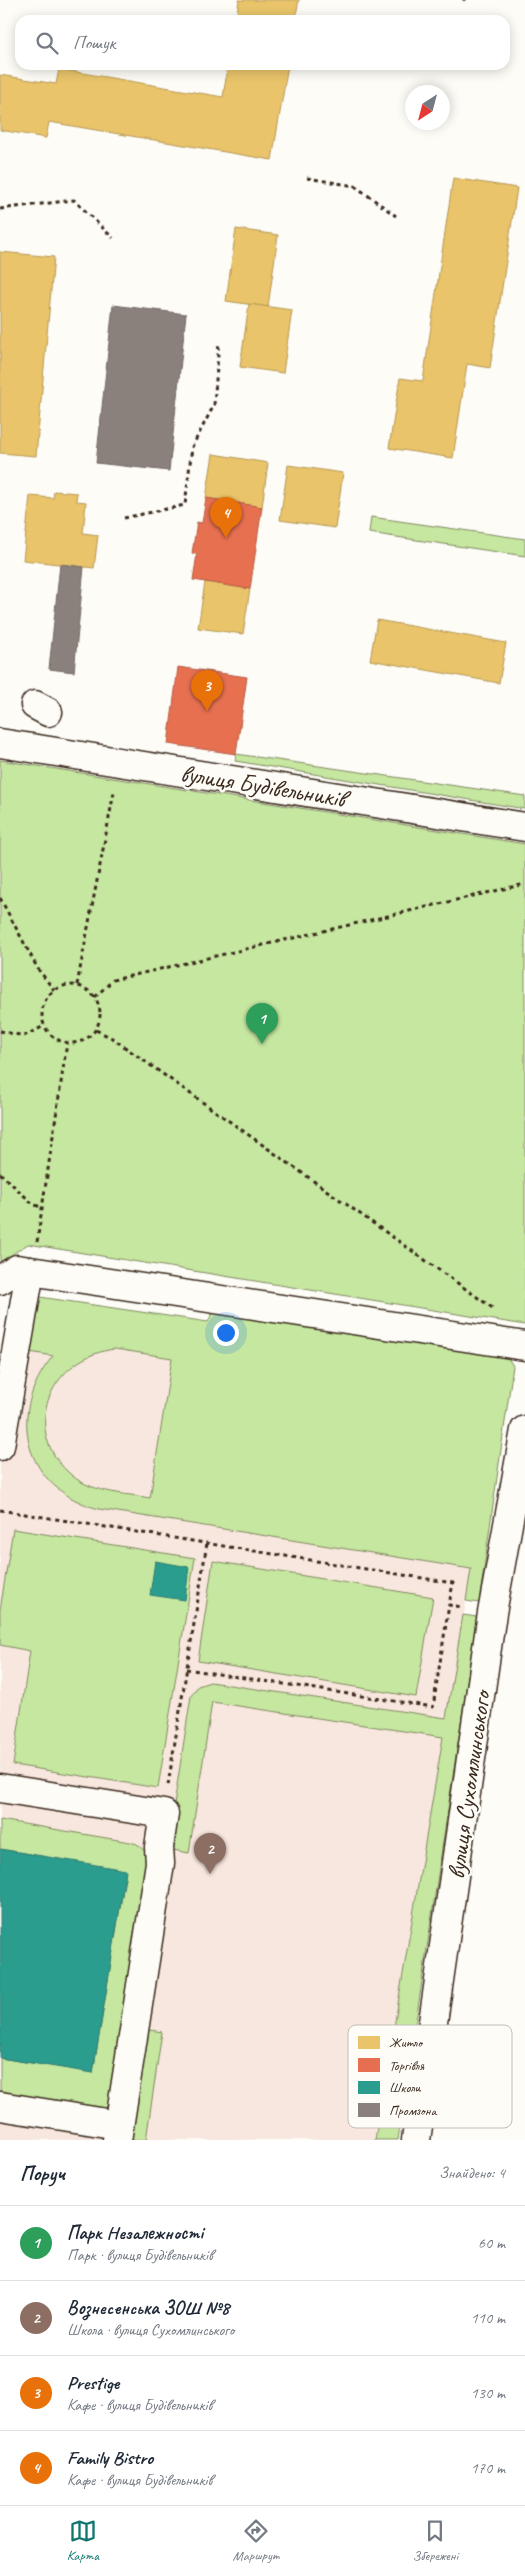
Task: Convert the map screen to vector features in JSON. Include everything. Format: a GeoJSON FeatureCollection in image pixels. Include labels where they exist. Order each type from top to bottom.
{"type":"FeatureCollection","features":[{"type":"Feature","properties":{"kind":"street","name":"вулиця Будівельників"},"geometry":{"type":"LineString","coordinates":[[0,743],[525,827]]}},
{"type":"Feature","properties":{"kind":"street"},"geometry":{"type":"LineString","coordinates":[[0,1280],[16,1269],[525,1346]]}},
{"type":"Feature","properties":{"kind":"street"},"geometry":{"type":"LineString","coordinates":[[0,1446],[30,1271]]}},
{"type":"Feature","properties":{"kind":"street","name":"вулиця Сухомлинського"},"geometry":{"type":"LineString","coordinates":[[433,2025],[492,1613],[525,1430]]}},
{"type":"Feature","properties":{"kind":"street"},"geometry":{"type":"LineString","coordinates":[[0,1788],[164,1814],[159,1847],[160,1863],[118,2133],[0,2106]]}},
{"type":"Feature","properties":{"kind":"path"},"geometry":{"type":"LineString","coordinates":[[307,178],[355,186],[396,216]]}},
{"type":"Feature","properties":{"kind":"path"},"geometry":{"type":"LineString","coordinates":[[0,209],[74,200],[113,238]]}},
{"type":"Feature","properties":{"kind":"path"},"geometry":{"type":"LineString","coordinates":[[124,518],[185,505],[192,447],[214,405],[219,342]]}},
{"type":"Feature","properties":{"kind":"path"},"geometry":{"type":"LineString","coordinates":[[77,985],[118,762]]}},
{"type":"Feature","properties":{"kind":"path"},"geometry":{"type":"LineString","coordinates":[[95,996],[113,980],[525,884]]}},
{"type":"Feature","properties":{"kind":"path"},"geometry":{"type":"LineString","coordinates":[[0,898],[38,969],[54,990]]}},
{"type":"Feature","properties":{"kind":"path"},"geometry":{"type":"LineString","coordinates":[[64,985],[77,985],[95,996],[100,1007],[100,1018],[96,1030],[88,1038],[68,1043],[56,1039],[47,1031],[44,1026],[42,1009],[46,998],[54,990],[64,985]]}},
{"type":"Feature","properties":{"kind":"path"},"geometry":{"type":"LineString","coordinates":[[0,1031],[24,1036],[44,1026]]}},
{"type":"Feature","properties":{"kind":"path"},"geometry":{"type":"LineString","coordinates":[[96,1030],[120,1044],[495,1310]]}},
{"type":"Feature","properties":{"kind":"path"},"geometry":{"type":"LineString","coordinates":[[30,1271],[68,1043]]}},
{"type":"Feature","properties":{"kind":"path"},"geometry":{"type":"LineString","coordinates":[[0,1173],[34,1205],[42,1207]]}},
{"type":"Feature","properties":{"kind":"path"},"geometry":{"type":"LineString","coordinates":[[0,1510],[453,1583],[433,1707],[186,1669]]}},
{"type":"Feature","properties":{"kind":"path"},"geometry":{"type":"LineString","coordinates":[[164,1814],[206,1543]]}},
{"type":"Feature","properties":{"kind":"path"},"geometry":{"type":"LineString","coordinates":[[449,1605],[465,1608]]}},
{"type":"Feature","properties":{"kind":"shaded area"},"geometry":{"type":"Polygon","coordinates":[[[33,1296],[502,1367],[465,1608],[394,2025],[348,2025],[348,2128],[377,2128],[375,2140],[0,2140],[0,1352],[24,1355],[33,1296]]]}},
{"type":"Feature","properties":{"kind":"green space"},"geometry":{"type":"Polygon","coordinates":[[[371,517],[525,539],[525,556],[369,533],[371,517]]]}},
{"type":"Feature","properties":{"kind":"green space"},"geometry":{"type":"Polygon","coordinates":[[[236,754],[525,796],[525,809],[235,761],[236,754]]]}},
{"type":"Feature","properties":{"kind":"green space"},"geometry":{"type":"Polygon","coordinates":[[[0,760],[525,844],[525,1325],[28,1244],[0,1262],[0,760]]]}},
{"type":"Feature","properties":{"kind":"green space"},"geometry":{"type":"Polygon","coordinates":[[[33,1296],[208,1322],[212,1314],[221,1312],[508,1358],[513,1366],[479,1603],[466,1601],[471,1569],[99,1509],[74,1499],[53,1485],[39,1467],[30,1447],[27,1425],[29,1402],[38,1378],[53,1356],[24,1351],[33,1296]],[[115,1349],[93,1354],[75,1365],[60,1379],[50,1396],[45,1415],[46,1434],[53,1454],[76,1479],[107,1491],[150,1498],[172,1358],[115,1349]]]}},
{"type":"Feature","properties":{"kind":"green space"},"geometry":{"type":"Polygon","coordinates":[[[13,1529],[195,1558],[158,1788],[13,1765],[30,1651],[0,1645],[0,1610],[13,1529]]]}},
{"type":"Feature","properties":{"kind":"green space"},"geometry":{"type":"Polygon","coordinates":[[[213,1561],[433,1597],[416,1697],[198,1661],[213,1561]]]}},
{"type":"Feature","properties":{"kind":"green space"},"geometry":{"type":"Polygon","coordinates":[[[463,1615],[477,1617],[415,2025],[394,2025],[443,1737],[212,1702],[189,1853],[167,1849],[191,1696],[198,1686],[210,1682],[446,1718],[463,1615]]]}},
{"type":"Feature","properties":{"kind":"green space"},"geometry":{"type":"Polygon","coordinates":[[[0,1820],[130,1842],[137,1844],[149,1855],[113,2101],[102,2111],[0,2097],[0,2058],[93,2072],[126,1871],[0,1849],[0,1820]]]}},
{"type":"Feature","properties":{"kind":"green space"},"geometry":{"type":"Polygon","coordinates":[[[144,2029],[162,2032],[146,2140],[128,2140],[144,2029]]]}},
{"type":"Feature","properties":{"kind":"green space"},"geometry":{"type":"Polygon","coordinates":[[[377,2128],[400,2128],[398,2140],[375,2140],[377,2128]]]}},
{"type":"Feature","properties":{"kind":"building: Житло"},"geometry":{"type":"Polygon","coordinates":[[[239,0],[299,0],[296,15],[237,15],[239,0]]]}},
{"type":"Feature","properties":{"kind":"building: Житло"},"geometry":{"type":"Polygon","coordinates":[[[59,70],[65,70],[223,97],[227,70],[287,70],[272,160],[49,122],[46,138],[0,130],[0,75],[56,84],[59,70]]]}},
{"type":"Feature","properties":{"kind":"building: Житло"},"geometry":{"type":"Polygon","coordinates":[[[453,178],[517,188],[490,368],[467,364],[453,458],[389,448],[400,378],[423,381],[453,178]]]}},
{"type":"Feature","properties":{"kind":"building: Житло"},"geometry":{"type":"Polygon","coordinates":[[[236,229],[278,235],[268,307],[226,301],[236,229]]]}},
{"type":"Feature","properties":{"kind":"building: Житло"},"geometry":{"type":"Polygon","coordinates":[[[0,252],[54,257],[36,456],[0,453],[0,252]]]}},
{"type":"Feature","properties":{"kind":"building: Житло"},"geometry":{"type":"Polygon","coordinates":[[[249,304],[292,310],[283,373],[240,367],[249,304]]]}},
{"type":"Feature","properties":{"kind":"building: Житло"},"geometry":{"type":"Polygon","coordinates":[[[213,454],[268,463],[262,507],[206,498],[213,454]]]}},
{"type":"Feature","properties":{"kind":"building: Житло"},"geometry":{"type":"Polygon","coordinates":[[[288,465],[343,473],[335,528],[280,520],[288,465]]]}},
{"type":"Feature","properties":{"kind":"building: Житло"},"geometry":{"type":"Polygon","coordinates":[[[54,491],[77,493],[76,501],[86,502],[83,533],[98,535],[94,568],[23,560],[30,496],[53,498],[54,491]]]}},
{"type":"Feature","properties":{"kind":"building: Житло"},"geometry":{"type":"Polygon","coordinates":[[[205,582],[250,589],[243,634],[198,628],[205,582]]]}},
{"type":"Feature","properties":{"kind":"building: Житло"},"geometry":{"type":"Polygon","coordinates":[[[377,620],[506,643],[499,683],[370,660],[377,620]]]}},
{"type":"Feature","properties":{"kind":"building: Торгівля"},"geometry":{"type":"Polygon","coordinates":[[[206,498],[262,507],[250,589],[193,580],[197,554],[192,553],[197,522],[202,523],[206,498]]]}},
{"type":"Feature","properties":{"kind":"building: Торгівля"},"geometry":{"type":"Polygon","coordinates":[[[178,667],[247,677],[236,754],[168,744],[178,667]]]}},
{"type":"Feature","properties":{"kind":"building: Школи"},"geometry":{"type":"Polygon","coordinates":[[[155,1561],[189,1567],[185,1600],[150,1595],[155,1561]]]}},
{"type":"Feature","properties":{"kind":"building: Школи"},"geometry":{"type":"Polygon","coordinates":[[[0,1849],[126,1870],[93,2073],[0,2058],[0,1849]]]}},
{"type":"Feature","properties":{"kind":"building: Промзона"},"geometry":{"type":"Polygon","coordinates":[[[113,305],[186,314],[169,471],[96,463],[113,305]]]}},
{"type":"Feature","properties":{"kind":"building: Промзона"},"geometry":{"type":"Polygon","coordinates":[[[60,564],[84,567],[74,672],[49,669],[60,564]]]}},
{"type":"Feature","properties":{"kind":"place","name":"Family Bistro"},"geometry":{"type":"Point","coordinates":[226,538]}},
{"type":"Feature","properties":{"kind":"place","name":"Prestige"},"geometry":{"type":"Point","coordinates":[207,711]}},
{"type":"Feature","properties":{"kind":"place","name":"Парк Незалежності"},"geometry":{"type":"Point","coordinates":[262,1044]}},
{"type":"Feature","properties":{"kind":"place","name":"Вознесенська ЗОШ №8"},"geometry":{"type":"Point","coordinates":[210,1874]}}]}
